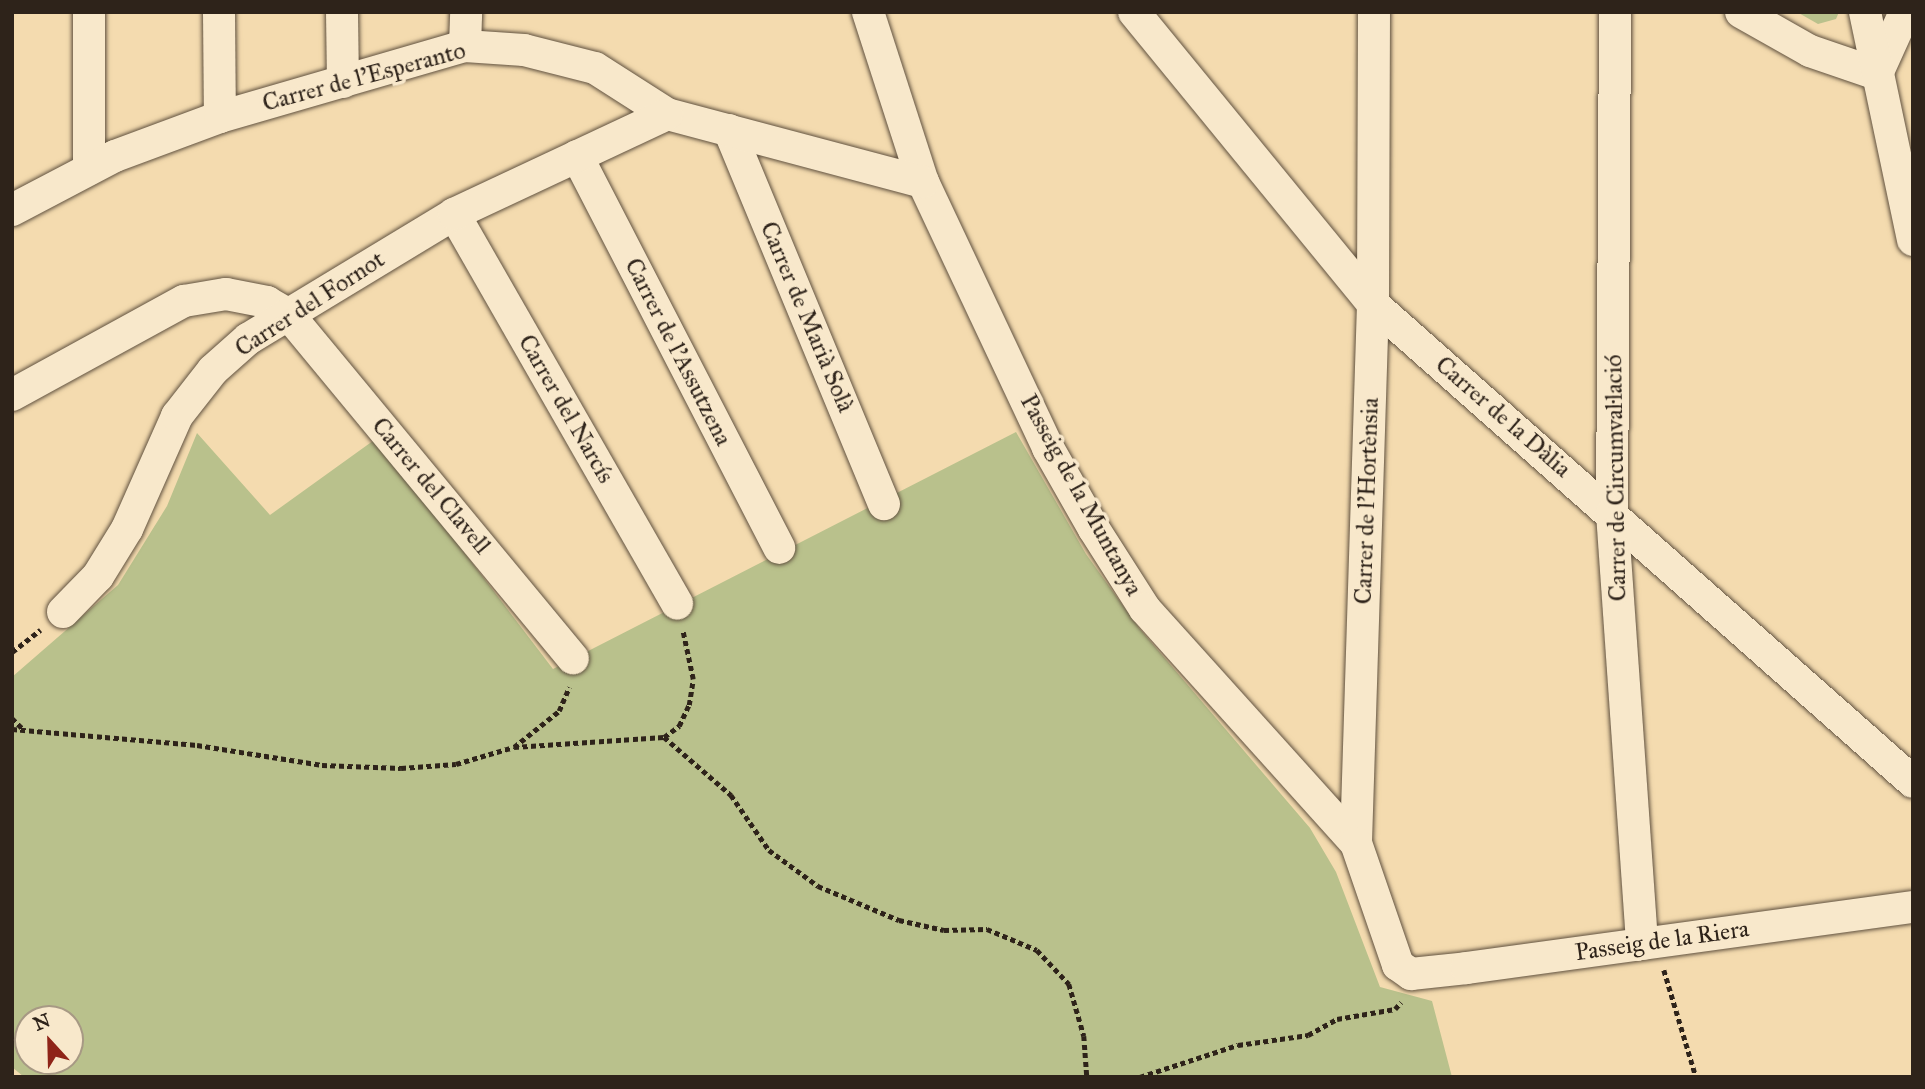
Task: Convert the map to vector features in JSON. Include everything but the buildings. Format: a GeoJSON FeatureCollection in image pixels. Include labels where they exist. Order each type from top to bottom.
{"type":"FeatureCollection","features":[{"type":"Feature","properties":{"kind":"street"},"geometry":{"type":"LineString","coordinates":[[89,12],[89,170]]}},
{"type":"Feature","properties":{"kind":"street"},"geometry":{"type":"LineString","coordinates":[[219,12],[220,117]]}},
{"type":"Feature","properties":{"kind":"street"},"geometry":{"type":"LineString","coordinates":[[342,12],[343,82]]}},
{"type":"Feature","properties":{"kind":"street"},"geometry":{"type":"LineString","coordinates":[[465,46],[466,12]]}},
{"type":"Feature","properties":{"kind":"street","name":"Passeig de la Muntanya"},"geometry":{"type":"LineString","coordinates":[[868,12],[923,182],[1048,447],[1144,609],[1356,843]]}},
{"type":"Feature","properties":{"kind":"street","name":"Carrer de la Dàlia"},"geometry":{"type":"LineString","coordinates":[[1133,12],[1373,304],[1913,782]]}},
{"type":"Feature","properties":{"kind":"street","name":"Carrer de l'Hortènsia"},"geometry":{"type":"LineString","coordinates":[[1374,12],[1373,304],[1356,843],[1376,893],[1386,939],[1398,965],[1411,974]]}},
{"type":"Feature","properties":{"kind":"street","name":"Carrer de Circumval·lació"},"geometry":{"type":"LineString","coordinates":[[1615,12],[1612,513],[1648,943]]}},
{"type":"Feature","properties":{"kind":"street"},"geometry":{"type":"LineString","coordinates":[[1741,12],[1810,51],[1877,74]]}},
{"type":"Feature","properties":{"kind":"street"},"geometry":{"type":"LineString","coordinates":[[1865,12],[1913,240]]}},
{"type":"Feature","properties":{"kind":"street"},"geometry":{"type":"LineString","coordinates":[[1877,74],[1905,12]]}},
{"type":"Feature","properties":{"kind":"street","name":"Carrer de l'Esperanto"},"geometry":{"type":"LineString","coordinates":[[12,211],[89,170],[220,117],[465,46],[524,50],[594,68],[667,114],[923,182]]}},
{"type":"Feature","properties":{"kind":"street","name":"Carrer del Fornot"},"geometry":{"type":"LineString","coordinates":[[63,612],[98,576],[127,529],[177,416],[213,370],[248,339],[454,214],[667,114]]}},
{"type":"Feature","properties":{"kind":"street","name":"Carrer de Marià Solà"},"geometry":{"type":"LineString","coordinates":[[729,130],[884,503]]}},
{"type":"Feature","properties":{"kind":"street","name":"Carrer de l'Assutzena"},"geometry":{"type":"LineString","coordinates":[[577,156],[779,548]]}},
{"type":"Feature","properties":{"kind":"street","name":"Carrer del Narcís"},"geometry":{"type":"LineString","coordinates":[[454,214],[677,604]]}},
{"type":"Feature","properties":{"kind":"street"},"geometry":{"type":"LineString","coordinates":[[12,395],[184,301],[226,294],[247,296],[288,314]]}},
{"type":"Feature","properties":{"kind":"street","name":"Carrer del Clavell"},"geometry":{"type":"LineString","coordinates":[[288,314],[573,659]]}},
{"type":"Feature","properties":{"kind":"street","name":"Passeig de la Riera"},"geometry":{"type":"LineString","coordinates":[[1411,974],[1913,906]]}},
{"type":"Feature","properties":{"kind":"path"},"geometry":{"type":"LineString","coordinates":[[514,747],[664,737],[679,726],[689,705],[693,679],[677,604]]}},
{"type":"Feature","properties":{"kind":"path"},"geometry":{"type":"LineString","coordinates":[[12,729],[197,745],[322,765],[401,768],[489,758],[514,747],[559,711],[569,689],[573,659]]}},
{"type":"Feature","properties":{"kind":"path"},"geometry":{"type":"LineString","coordinates":[[12,718],[23,728]]}},
{"type":"Feature","properties":{"kind":"path"},"geometry":{"type":"LineString","coordinates":[[664,737],[731,795],[769,850],[818,886],[911,924],[944,930],[987,929],[1037,950],[1069,984],[1084,1036],[1087,1077]]}},
{"type":"Feature","properties":{"kind":"path"},"geometry":{"type":"LineString","coordinates":[[1648,943],[1696,1077]]}},
{"type":"Feature","properties":{"kind":"path"},"geometry":{"type":"LineString","coordinates":[[1140,1077],[1238,1045],[1297,1038],[1337,1019],[1395,1009],[1412,991],[1411,974]]}},
{"type":"Feature","properties":{"kind":"green space"},"geometry":{"type":"Polygon","coordinates":[[[1797,12],[1839,12],[1836,19],[1818,24],[1797,12]]]}},
{"type":"Feature","properties":{"kind":"green space"},"geometry":{"type":"Polygon","coordinates":[[[1016,432],[1086,554],[1139,628],[1310,828],[1336,872],[1380,987],[1432,1001],[1452,1077],[24,1077],[22,1075],[84,1075],[84,1005],[14,1005],[14,1069],[12,1067],[12,677],[118,585],[167,506],[197,433],[270,515],[377,438],[553,669],[1016,432]]]}}]}
